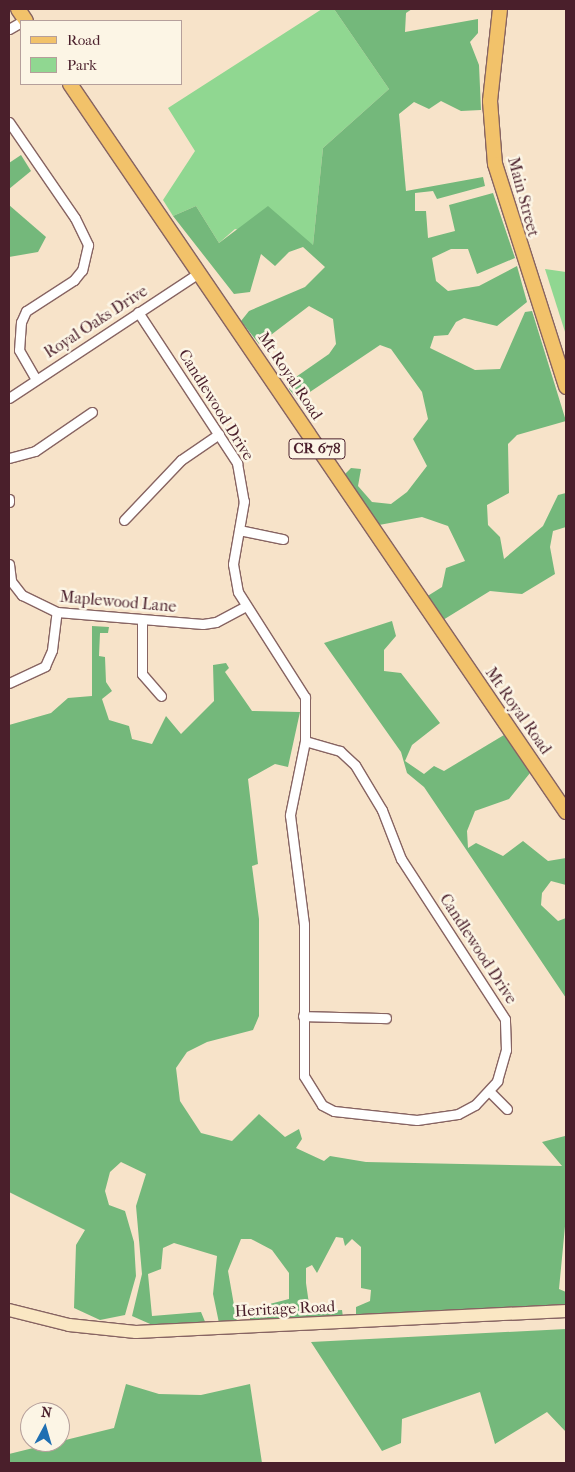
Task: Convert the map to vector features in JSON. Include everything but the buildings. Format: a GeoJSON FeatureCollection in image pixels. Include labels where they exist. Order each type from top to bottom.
{"type":"FeatureCollection","features":[{"type":"Feature","properties":{"kind":"main road","name":"Main Street"},"geometry":{"type":"LineString","coordinates":[[500,9],[490,101],[495,164],[566,387]]}},
{"type":"Feature","properties":{"kind":"main road","name":"Mt Royal Road"},"geometry":{"type":"LineString","coordinates":[[71,85],[200,272],[566,812]]}},
{"type":"Feature","properties":{"kind":"street"},"geometry":{"type":"LineString","coordinates":[[9,29],[20,21]]}},
{"type":"Feature","properties":{"kind":"street"},"geometry":{"type":"LineString","coordinates":[[9,122],[75,218],[88,245],[82,270],[74,280],[26,311],[20,322],[19,350],[36,379]]}},
{"type":"Feature","properties":{"kind":"street","name":"Royal Oaks Drive"},"geometry":{"type":"LineString","coordinates":[[9,398],[200,272]]}},
{"type":"Feature","properties":{"kind":"street","name":"Candlewood Drive"},"geometry":{"type":"LineString","coordinates":[[138,312],[219,434],[241,473],[239,530],[233,570],[246,606],[305,697],[305,741],[290,815],[304,924],[304,1076],[322,1105],[334,1111],[382,1118],[442,1119],[475,1105],[490,1092],[506,1050],[505,1019],[496,1001],[401,859],[382,810],[355,765],[340,750],[305,741]]}},
{"type":"Feature","properties":{"kind":"street"},"geometry":{"type":"LineString","coordinates":[[9,458],[36,451],[92,412]]}},
{"type":"Feature","properties":{"kind":"street"},"geometry":{"type":"LineString","coordinates":[[124,520],[181,460],[219,434]]}},
{"type":"Feature","properties":{"kind":"street"},"geometry":{"type":"LineString","coordinates":[[239,530],[282,539]]}},
{"type":"Feature","properties":{"kind":"street","name":"Maplewood Lane"},"geometry":{"type":"LineString","coordinates":[[9,564],[10,581],[28,600],[57,612],[142,621],[216,622],[246,606]]}},
{"type":"Feature","properties":{"kind":"street"},"geometry":{"type":"LineString","coordinates":[[9,684],[45,666],[52,650],[57,612]]}},
{"type":"Feature","properties":{"kind":"street"},"geometry":{"type":"LineString","coordinates":[[142,621],[142,674],[161,696]]}},
{"type":"Feature","properties":{"kind":"street"},"geometry":{"type":"LineString","coordinates":[[303,1016],[386,1018]]}},
{"type":"Feature","properties":{"kind":"street"},"geometry":{"type":"LineString","coordinates":[[490,1092],[507,1109]]}},
{"type":"Feature","properties":{"kind":"street","name":"Heritage Road"},"geometry":{"type":"LineString","coordinates":[[9,1310],[69,1326],[136,1332],[566,1311]]}},
{"type":"Feature","properties":{"kind":"green space"},"geometry":{"type":"Polygon","coordinates":[[[322,9],[334,9],[389,89],[323,148],[313,245],[235,229],[219,243],[196,206],[173,216],[163,200],[195,151],[168,108],[322,9]]]}},
{"type":"Feature","properties":{"kind":"green space"},"geometry":{"type":"Polygon","coordinates":[[[334,9],[412,9],[406,13],[405,32],[478,19],[478,33],[470,42],[479,65],[481,110],[461,111],[441,101],[429,109],[414,102],[399,114],[406,191],[483,177],[485,186],[437,199],[433,191],[415,193],[415,211],[426,211],[428,238],[455,231],[449,205],[493,193],[515,258],[477,274],[468,249],[451,249],[432,258],[436,281],[448,291],[479,286],[517,266],[527,302],[497,326],[464,318],[456,322],[448,335],[434,336],[430,348],[475,370],[500,369],[525,312],[532,311],[566,421],[517,435],[508,444],[509,493],[487,505],[488,525],[500,537],[504,559],[543,526],[558,495],[566,493],[566,527],[553,531],[550,547],[555,574],[522,594],[490,591],[443,620],[426,597],[442,587],[446,568],[465,561],[448,526],[422,517],[379,525],[345,474],[351,468],[361,469],[358,486],[372,502],[391,504],[407,492],[427,466],[413,439],[428,419],[422,392],[391,349],[380,345],[298,400],[289,389],[293,379],[329,354],[336,344],[333,319],[309,306],[259,344],[241,321],[249,311],[305,287],[325,267],[303,247],[289,252],[275,266],[261,254],[250,292],[234,294],[173,216],[196,206],[219,243],[268,206],[313,245],[323,148],[389,89],[334,9]]]}},
{"type":"Feature","properties":{"kind":"green space"},"geometry":{"type":"Polygon","coordinates":[[[21,155],[31,171],[9,189],[9,163],[21,155]]]}},
{"type":"Feature","properties":{"kind":"green space"},"geometry":{"type":"Polygon","coordinates":[[[9,205],[46,237],[38,252],[9,257],[9,205]]]}},
{"type":"Feature","properties":{"kind":"green space"},"geometry":{"type":"Polygon","coordinates":[[[545,269],[566,272],[566,335],[545,269]]]}},
{"type":"Feature","properties":{"kind":"green space"},"geometry":{"type":"Polygon","coordinates":[[[392,621],[396,636],[384,650],[384,671],[401,673],[440,723],[412,745],[405,761],[424,774],[434,766],[444,771],[504,735],[530,773],[509,799],[475,811],[467,831],[468,848],[476,843],[503,856],[523,841],[548,861],[566,858],[566,885],[551,881],[542,893],[541,905],[558,921],[566,918],[566,998],[424,787],[407,773],[401,752],[324,643],[392,621]]]}},
{"type":"Feature","properties":{"kind":"green space"},"geometry":{"type":"Polygon","coordinates":[[[92,626],[109,627],[108,633],[100,633],[99,656],[105,657],[106,682],[112,691],[102,699],[109,720],[129,726],[132,739],[152,744],[166,716],[181,734],[214,701],[213,665],[226,663],[229,668],[225,672],[252,711],[300,712],[288,767],[275,764],[248,779],[258,864],[252,866],[259,919],[259,1016],[253,1030],[207,1042],[187,1052],[176,1068],[180,1101],[201,1133],[232,1141],[259,1114],[285,1137],[299,1129],[302,1139],[296,1148],[324,1161],[330,1156],[366,1162],[562,1166],[542,1142],[565,1136],[566,1039],[566,1216],[559,1289],[566,1292],[566,1306],[356,1316],[356,1307],[370,1301],[371,1290],[361,1288],[361,1247],[352,1239],[345,1246],[343,1238],[336,1237],[317,1273],[312,1265],[306,1268],[306,1283],[309,1304],[324,1311],[342,1310],[343,1317],[250,1322],[250,1309],[289,1299],[289,1273],[272,1250],[251,1239],[241,1239],[228,1271],[237,1322],[219,1323],[213,1294],[217,1256],[174,1243],[163,1248],[161,1269],[148,1274],[152,1316],[201,1312],[206,1324],[157,1327],[132,1316],[142,1274],[136,1206],[146,1174],[121,1162],[110,1172],[105,1191],[109,1205],[125,1211],[134,1242],[136,1276],[125,1315],[100,1320],[74,1308],[76,1245],[85,1230],[9,1192],[9,725],[51,713],[68,698],[92,696],[92,626]]]}},
{"type":"Feature","properties":{"kind":"green space"},"geometry":{"type":"Polygon","coordinates":[[[566,1329],[566,1432],[547,1412],[495,1444],[480,1392],[402,1419],[401,1443],[382,1451],[311,1342],[566,1329]]]}},
{"type":"Feature","properties":{"kind":"green space"},"geometry":{"type":"Polygon","coordinates":[[[126,1384],[159,1394],[201,1395],[250,1384],[262,1463],[9,1463],[9,1454],[20,1451],[70,1452],[70,1439],[114,1428],[126,1384]]]}}]}
